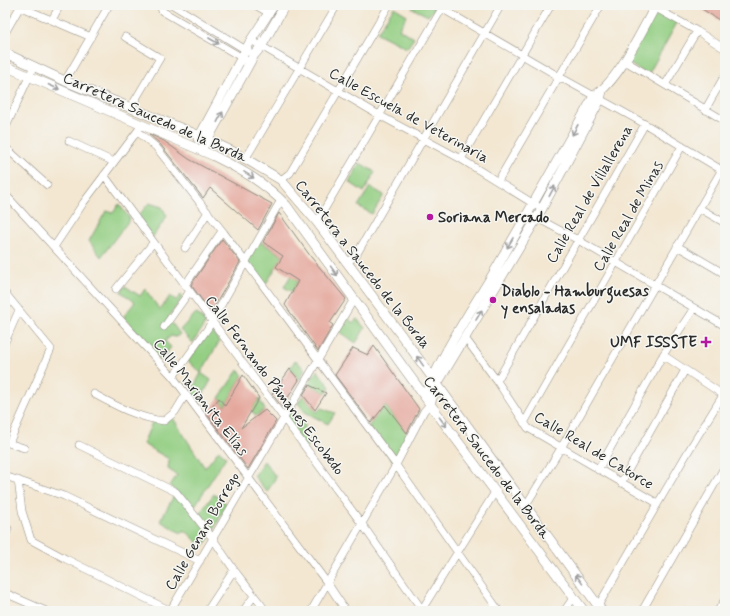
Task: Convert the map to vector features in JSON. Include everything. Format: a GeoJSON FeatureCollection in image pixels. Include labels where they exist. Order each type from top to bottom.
{"type":"FeatureCollection","features":[{"type":"Feature","properties":{"kind":"street"},"geometry":{"type":"LineString","coordinates":[[52,20],[60,5]]}},
{"type":"Feature","properties":{"kind":"street"},"geometry":{"type":"LineString","coordinates":[[65,81],[109,5]]}},
{"type":"Feature","properties":{"kind":"street"},"geometry":{"type":"LineString","coordinates":[[160,5],[162,11],[226,48],[244,54]]}},
{"type":"Feature","properties":{"kind":"street"},"geometry":{"type":"LineString","coordinates":[[173,5],[231,41],[244,54],[252,59]]}},
{"type":"Feature","properties":{"kind":"street"},"geometry":{"type":"LineString","coordinates":[[204,138],[251,40],[271,9],[255,5]]}},
{"type":"Feature","properties":{"kind":"street"},"geometry":{"type":"LineString","coordinates":[[197,149],[286,5]]}},
{"type":"Feature","properties":{"kind":"street"},"geometry":{"type":"LineString","coordinates":[[246,158],[337,5]]}},
{"type":"Feature","properties":{"kind":"street"},"geometry":{"type":"LineString","coordinates":[[281,180],[290,173],[388,5]]}},
{"type":"Feature","properties":{"kind":"street"},"geometry":{"type":"LineString","coordinates":[[346,262],[355,256],[501,5]]}},
{"type":"Feature","properties":{"kind":"street"},"geometry":{"type":"LineString","coordinates":[[461,159],[551,5]]}},
{"type":"Feature","properties":{"kind":"street"},"geometry":{"type":"LineString","coordinates":[[498,181],[558,76],[601,5]]}},
{"type":"Feature","properties":{"kind":"street"},"geometry":{"type":"LineString","coordinates":[[5,33],[8,22],[21,6],[91,37]]}},
{"type":"Feature","properties":{"kind":"street"},"geometry":{"type":"LineString","coordinates":[[317,222],[441,6],[558,76],[599,96],[644,124],[724,169],[677,246],[561,448],[526,505]]}},
{"type":"Feature","properties":{"kind":"street"},"geometry":{"type":"LineString","coordinates":[[311,611],[396,465],[426,404],[435,381],[527,215],[599,96],[625,61],[655,6],[725,49]]}},
{"type":"Feature","properties":{"kind":"street"},"geometry":{"type":"LineString","coordinates":[[192,28],[197,20]]}},
{"type":"Feature","properties":{"kind":"street"},"geometry":{"type":"LineString","coordinates":[[665,85],[697,31]]}},
{"type":"Feature","properties":{"kind":"street"},"geometry":{"type":"LineString","coordinates":[[125,37],[160,58],[131,107]]}},
{"type":"Feature","properties":{"kind":"street","name":"Calle Escuela de Veterinaria"},"geometry":{"type":"LineString","coordinates":[[251,40],[379,115],[461,159],[542,209]]}},
{"type":"Feature","properties":{"kind":"street"},"geometry":{"type":"LineString","coordinates":[[226,48],[231,41]]}},
{"type":"Feature","properties":{"kind":"street","name":"Carretera a Saucedo de la Borda"},"geometry":{"type":"LineString","coordinates":[[5,53],[65,81],[204,138],[246,158],[281,180],[317,222],[526,505],[600,608]]}},
{"type":"Feature","properties":{"kind":"street"},"geometry":{"type":"LineString","coordinates":[[625,61],[725,121]]}},
{"type":"Feature","properties":{"kind":"street","name":"Carretera Saucedo de la Borda"},"geometry":{"type":"LineString","coordinates":[[5,66],[140,128],[197,149],[240,169],[272,191],[281,200],[354,299],[426,404],[495,492],[584,611]]}},
{"type":"Feature","properties":{"kind":"street"},"geometry":{"type":"LineString","coordinates":[[5,129],[34,66]]}},
{"type":"Feature","properties":{"kind":"street"},"geometry":{"type":"LineString","coordinates":[[705,110],[725,75]]}},
{"type":"Feature","properties":{"kind":"street"},"geometry":{"type":"LineString","coordinates":[[435,381],[465,338],[537,218],[599,96]]}},
{"type":"Feature","properties":{"kind":"street","name":"Calle Real de Villallerena"},"geometry":{"type":"LineString","coordinates":[[497,381],[644,124]]}},
{"type":"Feature","properties":{"kind":"street"},"geometry":{"type":"LineString","coordinates":[[54,247],[84,202],[140,128],[208,212],[396,465],[500,611]]}},
{"type":"Feature","properties":{"kind":"street"},"geometry":{"type":"LineString","coordinates":[[70,141],[114,162]]}},
{"type":"Feature","properties":{"kind":"street","name":"Calle Real de Minas"},"geometry":{"type":"LineString","coordinates":[[524,423],[682,146]]}},
{"type":"Feature","properties":{"kind":"street"},"geometry":{"type":"LineString","coordinates":[[5,147],[47,185]]}},
{"type":"Feature","properties":{"kind":"street","name":"Calle Fernando Pámanes Escobedo"},"geometry":{"type":"LineString","coordinates":[[104,175],[362,524],[422,611]]}},
{"type":"Feature","properties":{"kind":"street","name":"Calle Marianita Elías"},"geometry":{"type":"LineString","coordinates":[[5,194],[173,377],[328,584],[346,611]]}},
{"type":"Feature","properties":{"kind":"street"},"geometry":{"type":"LineString","coordinates":[[173,377],[212,321],[281,200]]}},
{"type":"Feature","properties":{"kind":"street"},"geometry":{"type":"LineString","coordinates":[[700,208],[725,223]]}},
{"type":"Feature","properties":{"kind":"street"},"geometry":{"type":"LineString","coordinates":[[185,248],[208,212]]}},
{"type":"Feature","properties":{"kind":"street"},"geometry":{"type":"LineString","coordinates":[[527,215],[537,218],[578,240],[725,326]]}},
{"type":"Feature","properties":{"kind":"street"},"geometry":{"type":"LineString","coordinates":[[164,327],[222,231]]}},
{"type":"Feature","properties":{"kind":"street"},"geometry":{"type":"LineString","coordinates":[[116,289],[153,243]]}},
{"type":"Feature","properties":{"kind":"street"},"geometry":{"type":"LineString","coordinates":[[677,246],[725,274]]}},
{"type":"Feature","properties":{"kind":"street"},"geometry":{"type":"LineString","coordinates":[[5,293],[51,349],[7,443],[24,448]]}},
{"type":"Feature","properties":{"kind":"street","name":"Calle Genaro Borrego"},"geometry":{"type":"LineString","coordinates":[[170,611],[354,299]]}},
{"type":"Feature","properties":{"kind":"street"},"geometry":{"type":"LineString","coordinates":[[598,470],[664,355],[694,308]]}},
{"type":"Feature","properties":{"kind":"street"},"geometry":{"type":"LineString","coordinates":[[5,342],[19,310]]}},
{"type":"Feature","properties":{"kind":"street","name":"Calle Real de Catorce"},"geometry":{"type":"LineString","coordinates":[[465,338],[497,381],[528,428],[657,503]]}},
{"type":"Feature","properties":{"kind":"street"},"geometry":{"type":"LineString","coordinates":[[600,608],[657,503],[724,396],[664,355]]}},
{"type":"Feature","properties":{"kind":"street"},"geometry":{"type":"LineString","coordinates":[[622,483],[685,370]]}},
{"type":"Feature","properties":{"kind":"street"},"geometry":{"type":"LineString","coordinates":[[94,394],[136,415],[153,420],[164,421],[175,412],[186,394]]}},
{"type":"Feature","properties":{"kind":"street"},"geometry":{"type":"LineString","coordinates":[[79,445],[176,492],[266,611]]}},
{"type":"Feature","properties":{"kind":"street"},"geometry":{"type":"LineString","coordinates":[[642,611],[725,466]]}},
{"type":"Feature","properties":{"kind":"street"},"geometry":{"type":"LineString","coordinates":[[5,476],[64,496],[200,561]]}},
{"type":"Feature","properties":{"kind":"street"},"geometry":{"type":"LineString","coordinates":[[18,480],[22,511],[31,540],[170,611]]}},
{"type":"Feature","properties":{"kind":"street"},"geometry":{"type":"LineString","coordinates":[[422,611],[495,492]]}},
{"type":"Feature","properties":{"kind":"street"},"geometry":{"type":"LineString","coordinates":[[207,611],[234,570]]}},
{"type":"Feature","properties":{"kind":"street"},"geometry":{"type":"LineString","coordinates":[[5,593],[46,611]]}},
{"type":"Feature","properties":{"kind":"street"},"geometry":{"type":"LineString","coordinates":[[243,611],[254,596]]}},
{"type":"Feature","properties":{"kind":"street"},"geometry":{"type":"LineString","coordinates":[[564,611],[574,597]]}},
{"type":"Feature","properties":{"kind":"street"},"geometry":{"type":"LineString","coordinates":[[719,611],[725,601]]}},
{"type":"Feature","properties":{"kind":"green space"},"geometry":{"type":"Polygon","coordinates":[[[414,5],[428,5],[435,8],[428,16],[412,8],[414,5]]]}},
{"type":"Feature","properties":{"kind":"green space"},"geometry":{"type":"Polygon","coordinates":[[[394,7],[407,15],[399,29],[414,38],[407,48],[377,33],[394,7]]]}},
{"type":"Feature","properties":{"kind":"green space"},"geometry":{"type":"Polygon","coordinates":[[[654,7],[678,21],[648,75],[625,61],[654,7]]]}},
{"type":"Feature","properties":{"kind":"green space"},"geometry":{"type":"Polygon","coordinates":[[[360,163],[375,172],[364,192],[349,182],[360,163]]]}},
{"type":"Feature","properties":{"kind":"green space"},"geometry":{"type":"Polygon","coordinates":[[[370,187],[384,195],[372,214],[358,206],[370,187]]]}},
{"type":"Feature","properties":{"kind":"green space"},"geometry":{"type":"Polygon","coordinates":[[[149,203],[162,207],[167,216],[152,238],[138,216],[149,203]]]}},
{"type":"Feature","properties":{"kind":"green space"},"geometry":{"type":"Polygon","coordinates":[[[119,204],[130,219],[101,257],[89,241],[106,211],[113,213],[119,204]]]}},
{"type":"Feature","properties":{"kind":"green space"},"geometry":{"type":"Polygon","coordinates":[[[258,240],[283,256],[264,287],[245,262],[258,240]]]}},
{"type":"Feature","properties":{"kind":"green space"},"geometry":{"type":"Polygon","coordinates":[[[291,275],[298,281],[292,292],[284,287],[291,275]]]}},
{"type":"Feature","properties":{"kind":"green space"},"geometry":{"type":"Polygon","coordinates":[[[125,286],[140,296],[145,289],[160,310],[170,296],[176,300],[181,295],[183,297],[168,318],[180,334],[176,337],[171,336],[165,341],[171,347],[161,361],[125,319],[124,316],[135,302],[121,292],[125,286]]]}},
{"type":"Feature","properties":{"kind":"green space"},"geometry":{"type":"Polygon","coordinates":[[[196,313],[206,322],[193,343],[180,330],[196,313]]]}},
{"type":"Feature","properties":{"kind":"green space"},"geometry":{"type":"Polygon","coordinates":[[[346,313],[352,323],[357,319],[365,328],[356,343],[336,329],[346,313]]]}},
{"type":"Feature","properties":{"kind":"green space"},"geometry":{"type":"Polygon","coordinates":[[[211,329],[219,342],[201,373],[188,361],[211,329]]]}},
{"type":"Feature","properties":{"kind":"green space"},"geometry":{"type":"Polygon","coordinates":[[[296,360],[305,370],[299,380],[290,367],[296,360]]]}},
{"type":"Feature","properties":{"kind":"green space"},"geometry":{"type":"Polygon","coordinates":[[[238,370],[243,375],[225,406],[219,398],[238,370]]]}},
{"type":"Feature","properties":{"kind":"green space"},"geometry":{"type":"Polygon","coordinates":[[[317,370],[330,387],[326,393],[308,385],[317,370]]]}},
{"type":"Feature","properties":{"kind":"green space"},"geometry":{"type":"Polygon","coordinates":[[[201,373],[211,380],[199,402],[191,392],[201,373]]]}},
{"type":"Feature","properties":{"kind":"green space"},"geometry":{"type":"Polygon","coordinates":[[[303,395],[317,412],[321,408],[335,413],[328,424],[305,412],[298,403],[303,395]]]}},
{"type":"Feature","properties":{"kind":"green space"},"geometry":{"type":"Polygon","coordinates":[[[259,398],[265,410],[256,416],[251,410],[259,398]]]}},
{"type":"Feature","properties":{"kind":"green space"},"geometry":{"type":"Polygon","coordinates":[[[385,405],[408,434],[393,461],[368,427],[385,405]]]}},
{"type":"Feature","properties":{"kind":"green space"},"geometry":{"type":"Polygon","coordinates":[[[294,410],[305,425],[303,432],[310,439],[306,448],[284,418],[294,410]]]}},
{"type":"Feature","properties":{"kind":"green space"},"geometry":{"type":"Polygon","coordinates":[[[171,415],[205,468],[219,450],[226,457],[194,507],[170,486],[177,475],[168,469],[169,459],[143,444],[153,420],[167,422],[171,415]]]}},
{"type":"Feature","properties":{"kind":"green space"},"geometry":{"type":"Polygon","coordinates":[[[264,461],[276,477],[267,492],[254,476],[264,461]]]}},
{"type":"Feature","properties":{"kind":"green space"},"geometry":{"type":"Polygon","coordinates":[[[176,492],[211,536],[202,547],[185,530],[181,533],[160,521],[176,492]]]}},
{"type":"Feature","properties":{"kind":"green space"},"geometry":{"type":"Polygon","coordinates":[[[214,494],[227,504],[213,531],[200,513],[214,494]]]}},
{"type":"Feature","properties":{"kind":"building"},"geometry":{"type":"Polygon","coordinates":[[[696,5],[725,5],[725,17],[722,22],[696,5]]]}},
{"type":"Feature","properties":{"kind":"building"},"geometry":{"type":"Polygon","coordinates":[[[149,134],[164,141],[189,159],[272,204],[258,230],[210,188],[203,198],[160,144],[149,134]]]}},
{"type":"Feature","properties":{"kind":"building"},"geometry":{"type":"Polygon","coordinates":[[[279,213],[311,257],[346,299],[330,323],[333,325],[318,351],[285,305],[298,281],[276,267],[283,256],[263,242],[279,213]]]}},
{"type":"Feature","properties":{"kind":"building"},"geometry":{"type":"Polygon","coordinates":[[[222,239],[240,262],[211,312],[191,285],[222,239]]]}},
{"type":"Feature","properties":{"kind":"building"},"geometry":{"type":"Polygon","coordinates":[[[374,346],[419,409],[407,433],[385,405],[371,423],[335,375],[353,348],[368,355],[374,346]]]}},
{"type":"Feature","properties":{"kind":"building"},"geometry":{"type":"Polygon","coordinates":[[[290,369],[299,380],[282,407],[272,394],[290,369]]]}},
{"type":"Feature","properties":{"kind":"building"},"geometry":{"type":"Polygon","coordinates":[[[243,375],[259,398],[241,428],[265,410],[276,421],[248,469],[207,414],[219,398],[225,406],[243,375]]]}},
{"type":"Feature","properties":{"kind":"building"},"geometry":{"type":"Polygon","coordinates":[[[309,385],[326,393],[315,410],[303,395],[309,385]]]}},
{"type":"Feature","properties":{"kind":"place","name":"Soriana Mercado"},"geometry":{"type":"Point","coordinates":[430,217]}},
{"type":"Feature","properties":{"kind":"place","name":"Diablo - Hamburguesas y ensaladas"},"geometry":{"type":"Point","coordinates":[493,300]}},
{"type":"Feature","properties":{"kind":"place","name":"UMF ISSSTE"},"geometry":{"type":"Point","coordinates":[706,342]}}]}
